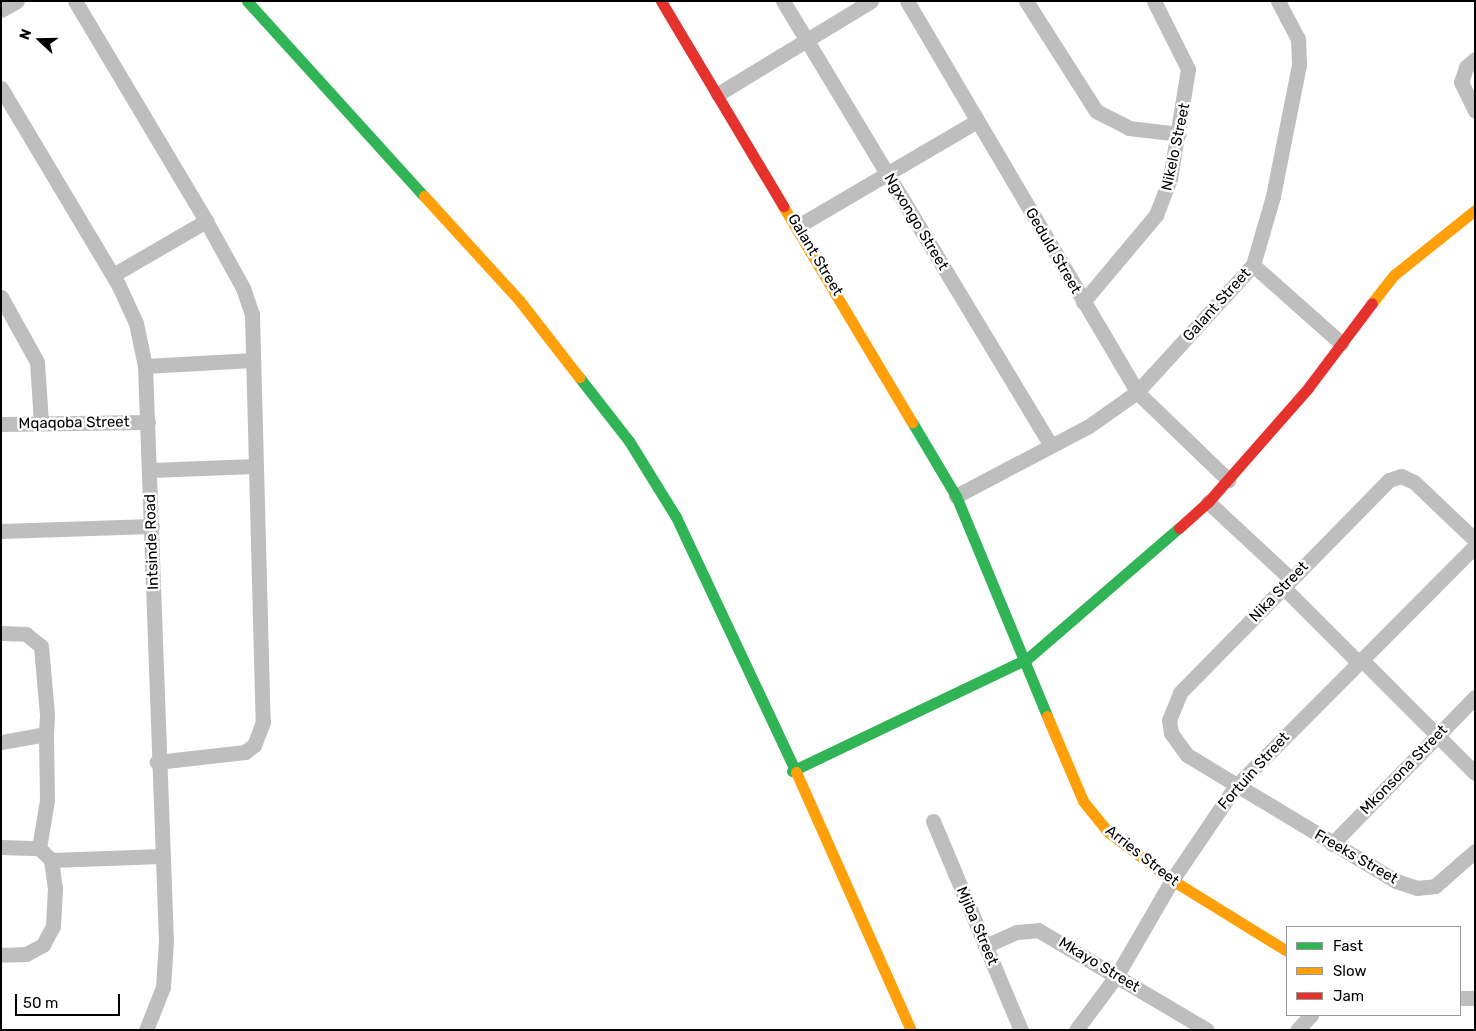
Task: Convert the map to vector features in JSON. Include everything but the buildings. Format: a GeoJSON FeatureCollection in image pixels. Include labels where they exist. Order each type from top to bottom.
{"type":"FeatureCollection","features":[{"type":"Feature","properties":{"kind":"street"},"geometry":{"type":"LineString","coordinates":[[1,10],[17,1]]}},
{"type":"Feature","properties":{"kind":"street"},"geometry":{"type":"LineString","coordinates":[[74,1],[206,222],[250,302],[264,707],[259,735],[254,745],[235,755],[157,762]]}},
{"type":"Feature","properties":{"kind":"street"},"geometry":{"type":"LineString","coordinates":[[247,1],[519,300],[629,441],[676,517],[911,1030]]}},
{"type":"Feature","properties":{"kind":"street","name":"Galant Street"},"geometry":{"type":"LineString","coordinates":[[661,1],[798,226],[956,496],[1027,659]]}},
{"type":"Feature","properties":{"kind":"street","name":"Ngxongo Street"},"geometry":{"type":"LineString","coordinates":[[783,1],[1050,444]]}},
{"type":"Feature","properties":{"kind":"street"},"geometry":{"type":"LineString","coordinates":[[718,94],[871,1]]}},
{"type":"Feature","properties":{"kind":"street","name":"Geduld Street"},"geometry":{"type":"LineString","coordinates":[[907,1],[1137,392],[1228,480]]}},
{"type":"Feature","properties":{"kind":"street"},"geometry":{"type":"LineString","coordinates":[[1026,1],[1096,111],[1129,128],[1179,134]]}},
{"type":"Feature","properties":{"kind":"street","name":"Nikelo Street"},"geometry":{"type":"LineString","coordinates":[[1083,302],[1162,205],[1179,134],[1188,68],[1154,1]]}},
{"type":"Feature","properties":{"kind":"street","name":"Galant Street"},"geometry":{"type":"LineString","coordinates":[[956,496],[1050,444],[1089,426],[1137,392],[1253,265],[1273,196],[1299,65],[1298,39],[1278,1]]}},
{"type":"Feature","properties":{"kind":"street"},"geometry":{"type":"LineString","coordinates":[[1475,59],[1466,67],[1462,82],[1475,111]]}},
{"type":"Feature","properties":{"kind":"street","name":"Intsinde Road"},"geometry":{"type":"LineString","coordinates":[[1,88],[113,275],[136,323],[145,366],[152,526],[157,762],[166,964],[163,987],[146,1030]]}},
{"type":"Feature","properties":{"kind":"street"},"geometry":{"type":"LineString","coordinates":[[798,226],[886,172],[977,120]]}},
{"type":"Feature","properties":{"kind":"street"},"geometry":{"type":"LineString","coordinates":[[792,772],[1027,659],[1108,594],[1208,502],[1228,480],[1341,343],[1367,307],[1386,285],[1475,210]]}},
{"type":"Feature","properties":{"kind":"street"},"geometry":{"type":"LineString","coordinates":[[113,275],[206,222]]}},
{"type":"Feature","properties":{"kind":"street"},"geometry":{"type":"LineString","coordinates":[[1253,265],[1341,343]]}},
{"type":"Feature","properties":{"kind":"street"},"geometry":{"type":"LineString","coordinates":[[1,297],[37,362],[41,423]]}},
{"type":"Feature","properties":{"kind":"street"},"geometry":{"type":"LineString","coordinates":[[145,366],[253,360]]}},
{"type":"Feature","properties":{"kind":"street","name":"Mqaqoba Street"},"geometry":{"type":"LineString","coordinates":[[1,424],[148,422]]}},
{"type":"Feature","properties":{"kind":"street"},"geometry":{"type":"LineString","coordinates":[[150,470],[255,466]]}},
{"type":"Feature","properties":{"kind":"street","name":"Nika Street"},"geometry":{"type":"LineString","coordinates":[[1235,786],[1178,744],[1171,733],[1171,712],[1180,693],[1287,583],[1380,488],[1401,476],[1414,482],[1475,540]]}},
{"type":"Feature","properties":{"kind":"street"},"geometry":{"type":"LineString","coordinates":[[1208,502],[1360,661],[1475,773]]}},
{"type":"Feature","properties":{"kind":"street"},"geometry":{"type":"LineString","coordinates":[[1,531],[152,526]]}},
{"type":"Feature","properties":{"kind":"street","name":"Fortuin Street"},"geometry":{"type":"LineString","coordinates":[[1076,1030],[1117,975],[1172,880],[1235,786],[1475,546]]}},
{"type":"Feature","properties":{"kind":"street"},"geometry":{"type":"LineString","coordinates":[[1,633],[26,634],[41,646],[47,688],[47,800],[39,848]]}},
{"type":"Feature","properties":{"kind":"street","name":"Arries Street"},"geometry":{"type":"LineString","coordinates":[[1027,659],[1083,801],[1107,831],[1172,880],[1286,950]]}},
{"type":"Feature","properties":{"kind":"street","name":"Mkonsona Street"},"geometry":{"type":"LineString","coordinates":[[1332,844],[1475,697]]}},
{"type":"Feature","properties":{"kind":"street"},"geometry":{"type":"LineString","coordinates":[[1,742],[46,734]]}},
{"type":"Feature","properties":{"kind":"street","name":"Freeks Street"},"geometry":{"type":"LineString","coordinates":[[1235,786],[1396,882],[1417,888],[1443,882],[1475,852]]}},
{"type":"Feature","properties":{"kind":"street","name":"Mjiba Street"},"geometry":{"type":"LineString","coordinates":[[934,821],[1021,1030]]}},
{"type":"Feature","properties":{"kind":"street"},"geometry":{"type":"LineString","coordinates":[[1,847],[39,848],[51,860],[55,888],[50,937],[35,951],[1,955]]}},
{"type":"Feature","properties":{"kind":"street"},"geometry":{"type":"LineString","coordinates":[[51,860],[162,856]]}},
{"type":"Feature","properties":{"kind":"street","name":"Mkayo Street"},"geometry":{"type":"LineString","coordinates":[[985,946],[1017,932],[1038,930],[1208,1030]]}},
{"type":"Feature","properties":{"kind":"street"},"geometry":{"type":"LineString","coordinates":[[1461,998],[1475,998]]}},
{"type":"Feature","properties":{"kind":"street"},"geometry":{"type":"LineString","coordinates":[[1297,1030],[1310,1016]]}},
{"type":"Feature","properties":{"kind":"traffic: fast"},"geometry":{"type":"LineString","coordinates":[[247,1],[424,196]]}},
{"type":"Feature","properties":{"kind":"traffic: fast"},"geometry":{"type":"LineString","coordinates":[[579,377],[629,441],[676,517],[796,772]]}},
{"type":"Feature","properties":{"kind":"traffic: fast"},"geometry":{"type":"LineString","coordinates":[[912,422],[956,496],[1047,716]]}},
{"type":"Feature","properties":{"kind":"traffic: fast"},"geometry":{"type":"LineString","coordinates":[[792,771],[1027,659],[1179,528]]}},
{"type":"Feature","properties":{"kind":"traffic: slow"},"geometry":{"type":"LineString","coordinates":[[424,196],[519,300],[579,377]]}},
{"type":"Feature","properties":{"kind":"traffic: slow"},"geometry":{"type":"LineString","coordinates":[[783,206],[912,422]]}},
{"type":"Feature","properties":{"kind":"traffic: slow"},"geometry":{"type":"LineString","coordinates":[[1372,303],[1394,275],[1475,210]]}},
{"type":"Feature","properties":{"kind":"traffic: slow"},"geometry":{"type":"LineString","coordinates":[[1047,716],[1083,801],[1107,831],[1172,880],[1286,950]]}},
{"type":"Feature","properties":{"kind":"traffic: slow"},"geometry":{"type":"LineString","coordinates":[[796,772],[911,1030]]}},
{"type":"Feature","properties":{"kind":"traffic: jam"},"geometry":{"type":"LineString","coordinates":[[661,1],[783,206]]}},
{"type":"Feature","properties":{"kind":"traffic: jam"},"geometry":{"type":"LineString","coordinates":[[1179,528],[1208,502],[1308,388],[1372,303]]}}]}
